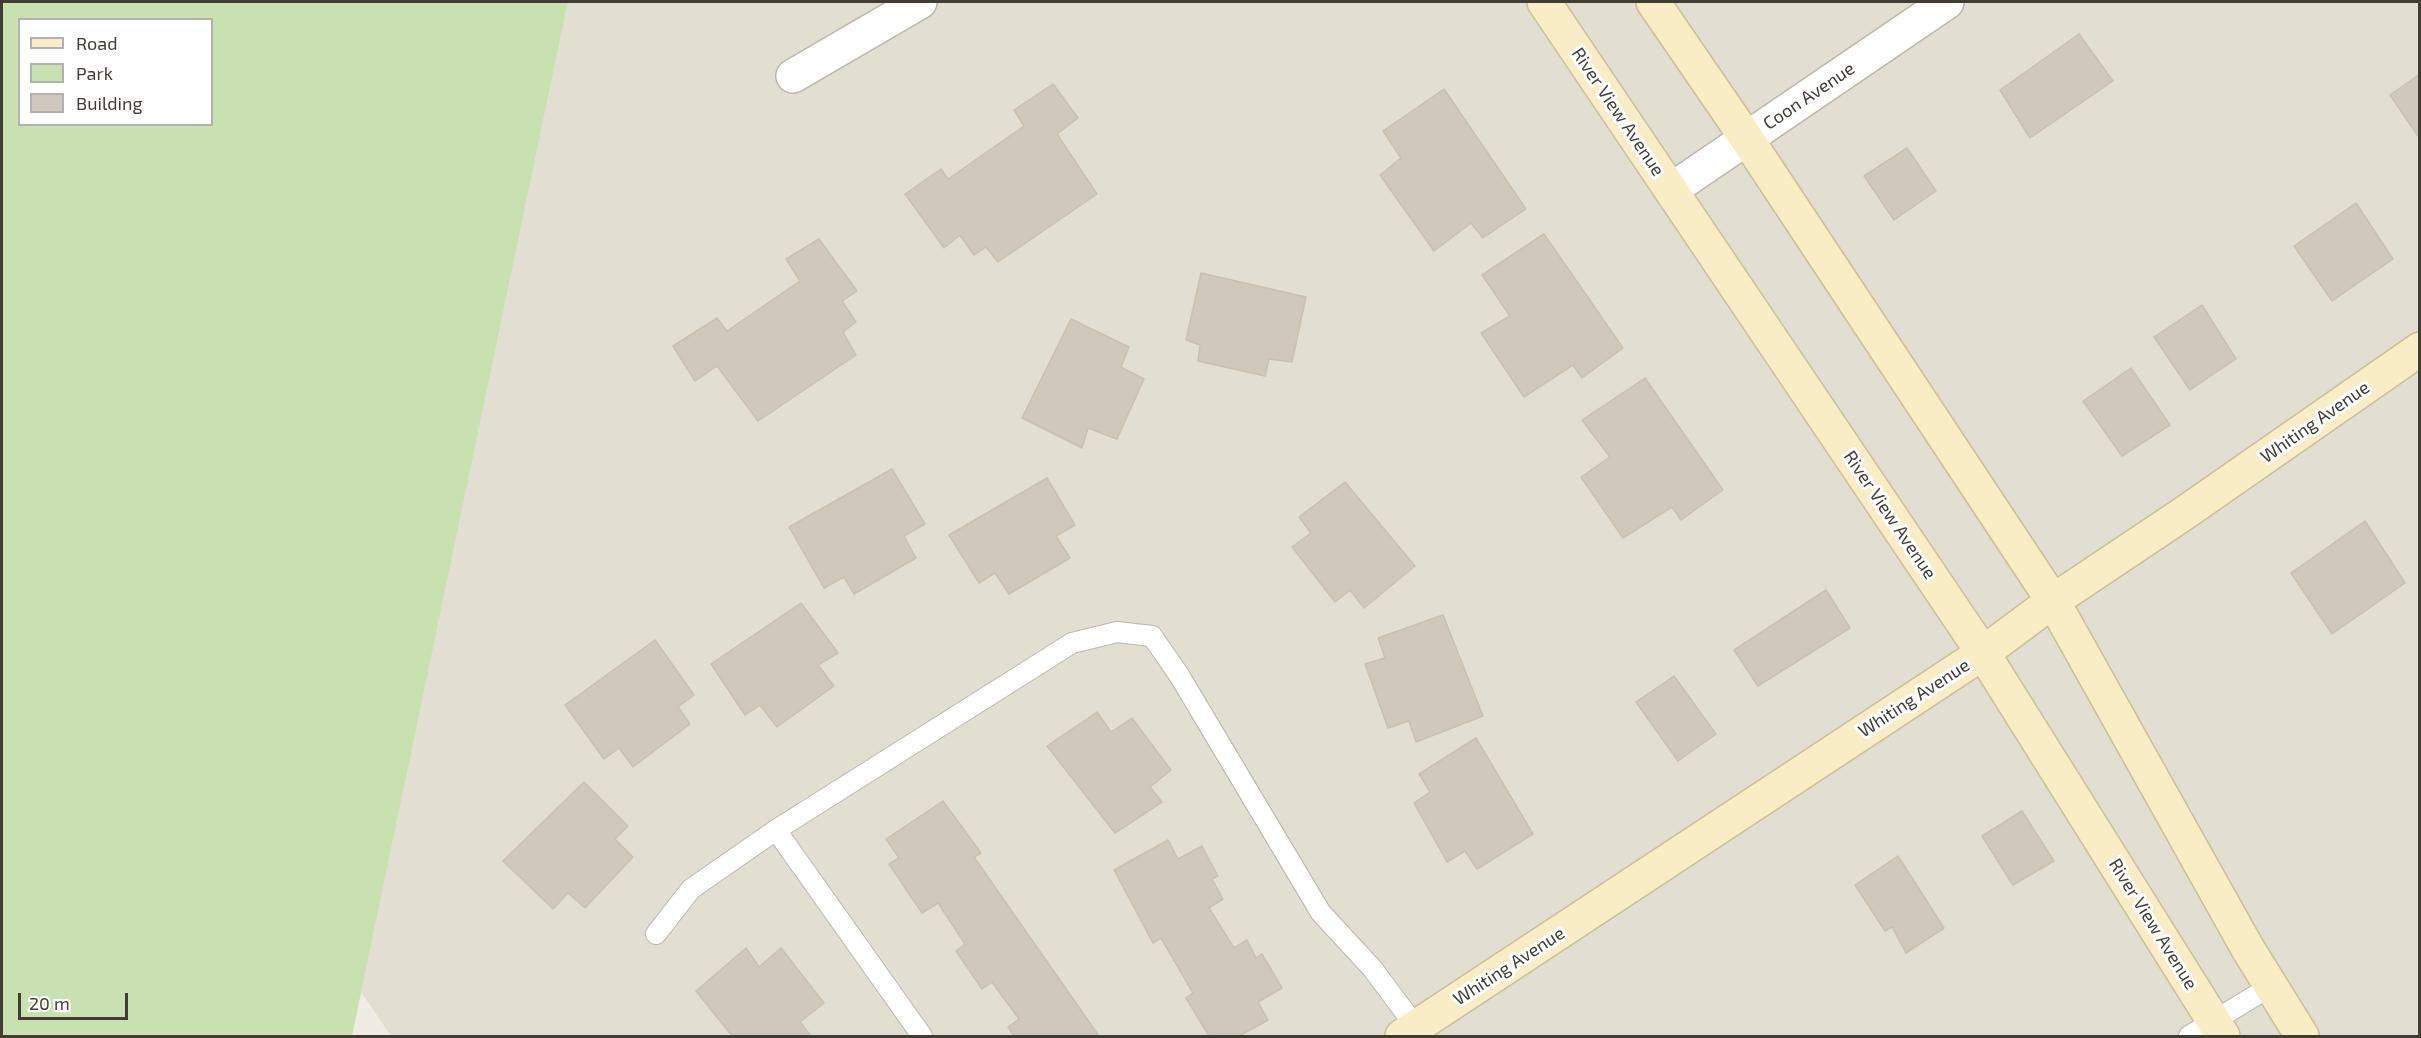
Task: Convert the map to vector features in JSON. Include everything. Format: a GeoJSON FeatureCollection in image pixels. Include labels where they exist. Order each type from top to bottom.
{"type":"FeatureCollection","features":[{"type":"Feature","properties":{"kind":"main road","name":"River View Avenue"},"geometry":{"type":"LineString","coordinates":[[1544,2],[1983,653],[2209,1032]]}},
{"type":"Feature","properties":{"kind":"main road"},"geometry":{"type":"LineString","coordinates":[[1653,2],[1747,139],[2053,601],[2248,949],[2302,1036]]}},
{"type":"Feature","properties":{"kind":"main road","name":"Whiting Avenue"},"geometry":{"type":"LineString","coordinates":[[1409,1032],[1983,653],[2053,601],[2183,514],[2420,349]]}},
{"type":"Feature","properties":{"kind":"street"},"geometry":{"type":"LineString","coordinates":[[792,76],[920,2]]}},
{"type":"Feature","properties":{"kind":"street","name":"Coon Avenue"},"geometry":{"type":"LineString","coordinates":[[1671,190],[1947,2]]}},
{"type":"Feature","properties":{"kind":"lane"},"geometry":{"type":"LineString","coordinates":[[656,934],[691,889],[776,830],[1072,643],[1117,632],[1152,636],[1179,675],[1321,913],[1372,969],[1409,1032]]}},
{"type":"Feature","properties":{"kind":"lane"},"geometry":{"type":"LineString","coordinates":[[776,830],[922,1036]]}},
{"type":"Feature","properties":{"kind":"lane"},"geometry":{"type":"LineString","coordinates":[[2209,1032],[2271,986]]}},
{"type":"Feature","properties":{"kind":"shaded area"},"geometry":{"type":"Polygon","coordinates":[[[568,2],[2419,2],[2419,1036],[391,1036],[361,992],[568,2]]]}},
{"type":"Feature","properties":{"kind":"green space"},"geometry":{"type":"Polygon","coordinates":[[[2,2],[568,2],[352,1036],[2,1036],[2,2]]]}},
{"type":"Feature","properties":{"kind":"building"},"geometry":{"type":"Polygon","coordinates":[[[2079,34],[2113,81],[2030,138],[2000,90],[2079,34]]]}},
{"type":"Feature","properties":{"kind":"building"},"geometry":{"type":"Polygon","coordinates":[[[2420,74],[2420,139],[2390,95],[2420,74]]]}},
{"type":"Feature","properties":{"kind":"building"},"geometry":{"type":"Polygon","coordinates":[[[1053,84],[1078,118],[1057,134],[1097,194],[998,262],[986,247],[974,255],[960,235],[944,248],[905,194],[941,169],[948,179],[1024,126],[1014,110],[1053,84]]]}},
{"type":"Feature","properties":{"kind":"building"},"geometry":{"type":"Polygon","coordinates":[[[1444,89],[1526,209],[1483,238],[1471,223],[1434,251],[1380,175],[1401,158],[1383,131],[1444,89]]]}},
{"type":"Feature","properties":{"kind":"building"},"geometry":{"type":"Polygon","coordinates":[[[1907,148],[1936,191],[1894,220],[1864,176],[1907,148]]]}},
{"type":"Feature","properties":{"kind":"building"},"geometry":{"type":"Polygon","coordinates":[[[2356,203],[2393,259],[2332,301],[2294,246],[2356,203]]]}},
{"type":"Feature","properties":{"kind":"building"},"geometry":{"type":"Polygon","coordinates":[[[1544,234],[1623,348],[1582,378],[1573,365],[1524,397],[1481,333],[1510,316],[1482,275],[1544,234]]]}},
{"type":"Feature","properties":{"kind":"building"},"geometry":{"type":"Polygon","coordinates":[[[819,239],[857,291],[842,301],[856,322],[843,332],[856,355],[758,421],[717,366],[695,381],[673,346],[717,318],[727,331],[800,281],[786,259],[819,239]]]}},
{"type":"Feature","properties":{"kind":"building"},"geometry":{"type":"Polygon","coordinates":[[[1201,273],[1306,297],[1292,362],[1269,359],[1265,376],[1198,361],[1200,345],[1186,340],[1201,273]]]}},
{"type":"Feature","properties":{"kind":"building"},"geometry":{"type":"Polygon","coordinates":[[[2202,305],[2236,359],[2190,390],[2154,337],[2202,305]]]}},
{"type":"Feature","properties":{"kind":"building"},"geometry":{"type":"Polygon","coordinates":[[[1071,319],[1129,347],[1121,367],[1144,379],[1117,439],[1088,428],[1082,448],[1022,418],[1071,319]]]}},
{"type":"Feature","properties":{"kind":"building"},"geometry":{"type":"Polygon","coordinates":[[[2131,368],[2170,425],[2122,456],[2083,401],[2131,368]]]}},
{"type":"Feature","properties":{"kind":"building"},"geometry":{"type":"Polygon","coordinates":[[[1645,378],[1723,490],[1681,520],[1672,507],[1623,538],[1581,477],[1610,457],[1582,420],[1645,378]]]}},
{"type":"Feature","properties":{"kind":"building"},"geometry":{"type":"Polygon","coordinates":[[[892,469],[925,524],[904,536],[916,558],[854,594],[844,577],[824,588],[789,527],[892,469]]]}},
{"type":"Feature","properties":{"kind":"building"},"geometry":{"type":"Polygon","coordinates":[[[1047,478],[1075,525],[1056,536],[1070,558],[1009,594],[995,573],[979,583],[949,535],[1047,478]]]}},
{"type":"Feature","properties":{"kind":"building"},"geometry":{"type":"Polygon","coordinates":[[[1345,482],[1415,566],[1364,608],[1350,590],[1335,602],[1292,547],[1311,533],[1299,517],[1345,482]]]}},
{"type":"Feature","properties":{"kind":"building"},"geometry":{"type":"Polygon","coordinates":[[[2365,521],[2405,583],[2332,634],[2291,573],[2365,521]]]}},
{"type":"Feature","properties":{"kind":"building"},"geometry":{"type":"Polygon","coordinates":[[[1826,590],[1850,628],[1758,686],[1734,650],[1826,590]]]}},
{"type":"Feature","properties":{"kind":"building"},"geometry":{"type":"Polygon","coordinates":[[[801,603],[838,653],[818,665],[834,686],[777,727],[760,705],[745,715],[711,664],[801,603]]]}},
{"type":"Feature","properties":{"kind":"building"},"geometry":{"type":"Polygon","coordinates":[[[1443,615],[1483,716],[1416,742],[1409,721],[1388,728],[1365,664],[1385,658],[1378,638],[1443,615]]]}},
{"type":"Feature","properties":{"kind":"building"},"geometry":{"type":"Polygon","coordinates":[[[655,640],[694,695],[678,707],[690,724],[633,767],[619,748],[604,759],[565,705],[655,640]]]}},
{"type":"Feature","properties":{"kind":"building"},"geometry":{"type":"Polygon","coordinates":[[[1674,676],[1716,734],[1678,761],[1636,702],[1674,676]]]}},
{"type":"Feature","properties":{"kind":"building"},"geometry":{"type":"Polygon","coordinates":[[[1097,712],[1111,732],[1132,718],[1171,770],[1150,787],[1162,802],[1115,833],[1047,746],[1097,712]]]}},
{"type":"Feature","properties":{"kind":"building"},"geometry":{"type":"Polygon","coordinates":[[[1476,738],[1533,834],[1477,869],[1465,851],[1447,862],[1414,803],[1430,792],[1419,774],[1476,738]]]}},
{"type":"Feature","properties":{"kind":"building"},"geometry":{"type":"Polygon","coordinates":[[[584,782],[628,826],[615,839],[633,857],[585,908],[568,893],[553,909],[503,861],[584,782]]]}},
{"type":"Feature","properties":{"kind":"building"},"geometry":{"type":"Polygon","coordinates":[[[943,801],[981,853],[974,857],[1099,1036],[1014,1036],[1008,1027],[1019,1019],[992,982],[982,989],[956,951],[965,944],[938,903],[922,913],[889,864],[899,858],[886,839],[943,801]]]}},
{"type":"Feature","properties":{"kind":"building"},"geometry":{"type":"Polygon","coordinates":[[[2022,811],[2054,861],[2013,885],[1982,836],[2022,811]]]}},
{"type":"Feature","properties":{"kind":"building"},"geometry":{"type":"Polygon","coordinates":[[[1168,840],[1178,859],[1202,846],[1218,876],[1212,879],[1223,899],[1209,908],[1234,948],[1247,940],[1256,958],[1262,954],[1282,988],[1258,1002],[1268,1020],[1239,1036],[1209,1036],[1186,998],[1193,993],[1161,938],[1153,943],[1114,870],[1168,840]]]}},
{"type":"Feature","properties":{"kind":"building"},"geometry":{"type":"Polygon","coordinates":[[[1898,856],[1944,928],[1906,953],[1892,927],[1885,931],[1855,885],[1898,856]]]}},
{"type":"Feature","properties":{"kind":"building"},"geometry":{"type":"Polygon","coordinates":[[[746,948],[759,967],[781,948],[824,1003],[800,1022],[811,1036],[732,1036],[696,991],[746,948]]]}}]}
